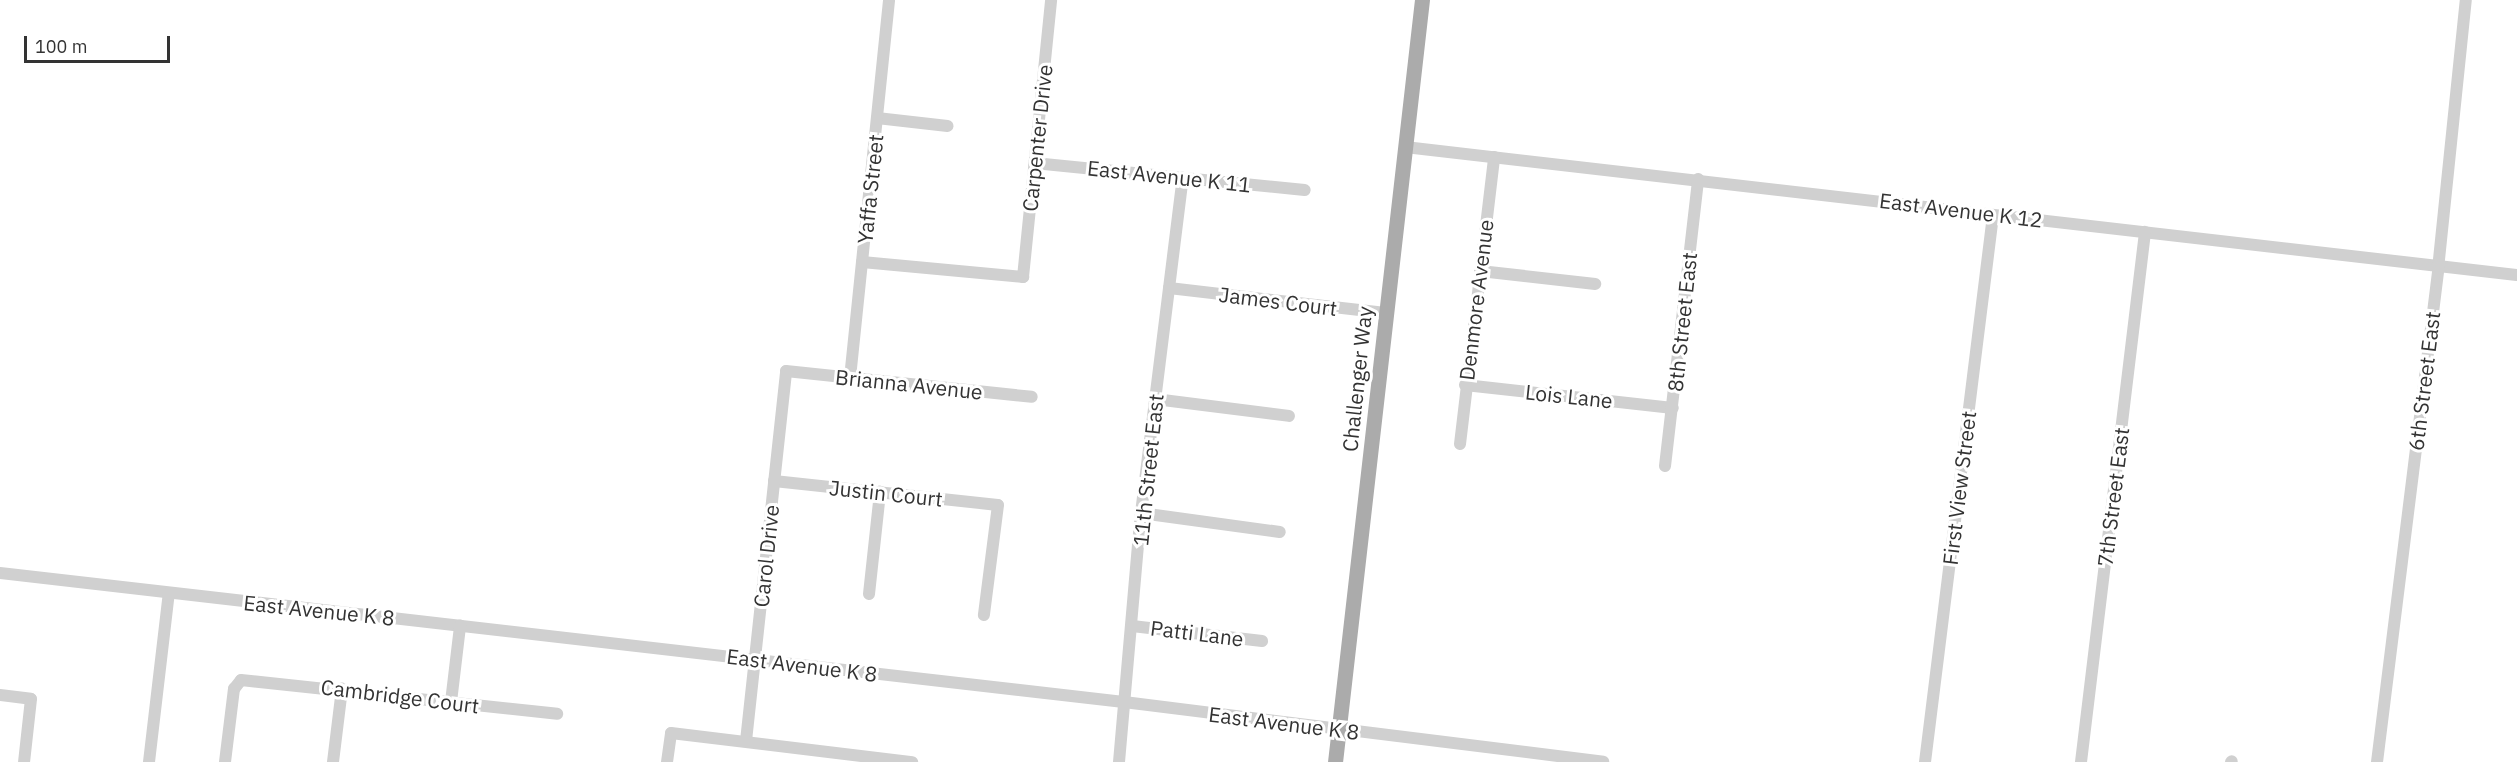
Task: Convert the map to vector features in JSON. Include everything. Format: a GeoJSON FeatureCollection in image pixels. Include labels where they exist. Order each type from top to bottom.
{"type":"FeatureCollection","features":[{"type":"Feature","properties":{"kind":"main road","name":"Challenger Way"},"geometry":{"type":"LineString","coordinates":[[1335,762],[1422,0]]}},
{"type":"Feature","properties":{"kind":"street","name":"Yaffa Street"},"geometry":{"type":"LineString","coordinates":[[850,378],[889,0]]}},
{"type":"Feature","properties":{"kind":"street","name":"Carpenter Drive"},"geometry":{"type":"LineString","coordinates":[[862,261],[1023,277],[1051,0]]}},
{"type":"Feature","properties":{"kind":"street","name":"6th Street East"},"geometry":{"type":"LineString","coordinates":[[2377,762],[2438,269],[2466,0]]}},
{"type":"Feature","properties":{"kind":"street"},"geometry":{"type":"LineString","coordinates":[[877,118],[948,126]]}},
{"type":"Feature","properties":{"kind":"street","name":"East Avenue K 12"},"geometry":{"type":"LineString","coordinates":[[1405,147],[1698,179],[2438,269],[2517,275]]}},
{"type":"Feature","properties":{"kind":"street","name":"Denmore Avenue"},"geometry":{"type":"LineString","coordinates":[[1460,444],[1465,385],[1494,158]]}},
{"type":"Feature","properties":{"kind":"street","name":"East Avenue K 11"},"geometry":{"type":"LineString","coordinates":[[1034,163],[1305,190]]}},
{"type":"Feature","properties":{"kind":"street","name":"11th Street East"},"geometry":{"type":"LineString","coordinates":[[1119,762],[1141,513],[1183,178]]}},
{"type":"Feature","properties":{"kind":"street","name":"8th Street East"},"geometry":{"type":"LineString","coordinates":[[1665,466],[1698,179]]}},
{"type":"Feature","properties":{"kind":"street","name":"First View Street"},"geometry":{"type":"LineString","coordinates":[[1924,762],[1993,215]]}},
{"type":"Feature","properties":{"kind":"street","name":"7th Street East"},"geometry":{"type":"LineString","coordinates":[[2081,762],[2145,232]]}},
{"type":"Feature","properties":{"kind":"street"},"geometry":{"type":"LineString","coordinates":[[1480,271],[1595,284]]}},
{"type":"Feature","properties":{"kind":"street","name":"James Court"},"geometry":{"type":"LineString","coordinates":[[1169,288],[1386,313]]}},
{"type":"Feature","properties":{"kind":"street","name":"Brianna Avenue"},"geometry":{"type":"LineString","coordinates":[[786,371],[1032,397]]}},
{"type":"Feature","properties":{"kind":"street","name":"Carol Drive"},"geometry":{"type":"LineString","coordinates":[[746,741],[786,371]]}},
{"type":"Feature","properties":{"kind":"street","name":"Lois Lane"},"geometry":{"type":"LineString","coordinates":[[1465,385],[1672,408]]}},
{"type":"Feature","properties":{"kind":"street"},"geometry":{"type":"LineString","coordinates":[[1155,399],[1289,416]]}},
{"type":"Feature","properties":{"kind":"street","name":"Justin Court"},"geometry":{"type":"LineString","coordinates":[[774,481],[998,505],[984,615]]}},
{"type":"Feature","properties":{"kind":"street"},"geometry":{"type":"LineString","coordinates":[[869,594],[880,492]]}},
{"type":"Feature","properties":{"kind":"street"},"geometry":{"type":"LineString","coordinates":[[1141,513],[1280,532]]}},
{"type":"Feature","properties":{"kind":"street","name":"East Avenue K 8"},"geometry":{"type":"LineString","coordinates":[[0,573],[1124,702],[1339,731],[1603,762]]}},
{"type":"Feature","properties":{"kind":"street"},"geometry":{"type":"LineString","coordinates":[[149,762],[170,593]]}},
{"type":"Feature","properties":{"kind":"street"},"geometry":{"type":"LineString","coordinates":[[451,702],[460,626]]}},
{"type":"Feature","properties":{"kind":"street","name":"Patti Lane"},"geometry":{"type":"LineString","coordinates":[[1132,626],[1262,641]]}},
{"type":"Feature","properties":{"kind":"street","name":"Cambridge Court"},"geometry":{"type":"LineString","coordinates":[[225,762],[234,689],[242,680],[557,714]]}},
{"type":"Feature","properties":{"kind":"street"},"geometry":{"type":"LineString","coordinates":[[333,762],[342,689]]}},
{"type":"Feature","properties":{"kind":"street"},"geometry":{"type":"LineString","coordinates":[[0,695],[31,699],[24,762]]}},
{"type":"Feature","properties":{"kind":"street"},"geometry":{"type":"LineString","coordinates":[[667,762],[671,733],[912,762]]}},
{"type":"Feature","properties":{"kind":"street"},"geometry":{"type":"LineString","coordinates":[[807,748],[807,762]]}}]}
